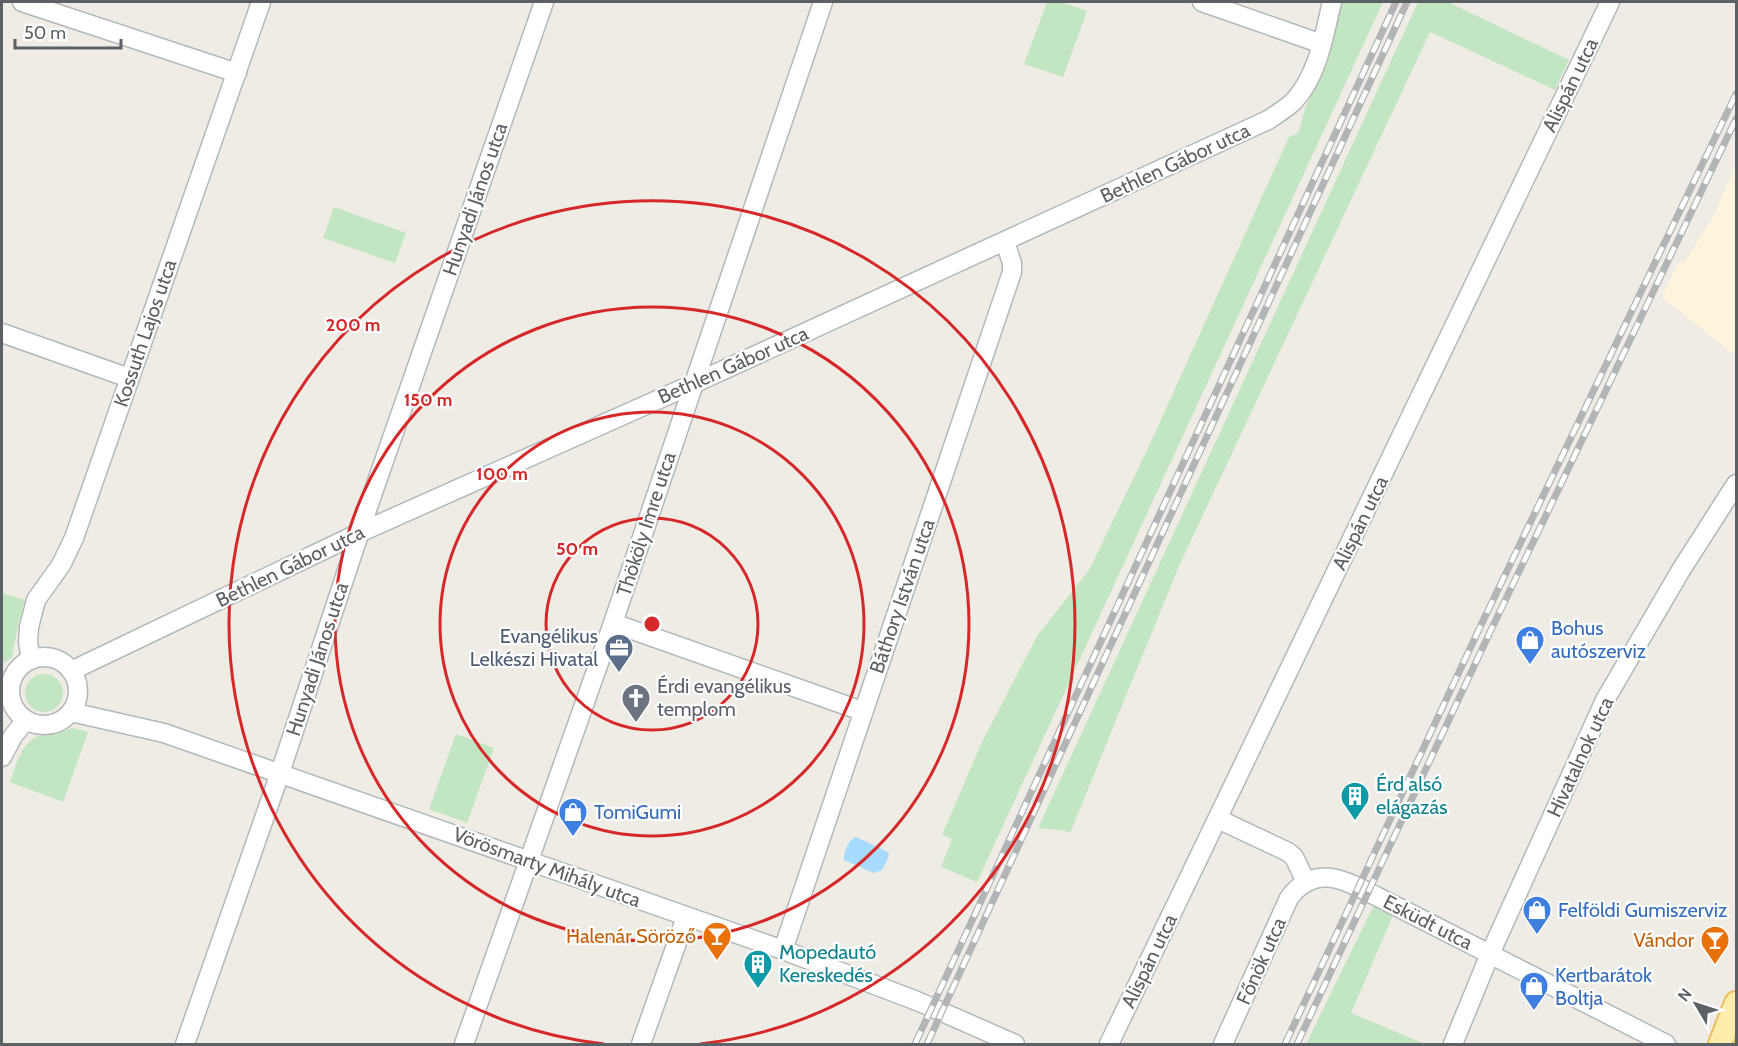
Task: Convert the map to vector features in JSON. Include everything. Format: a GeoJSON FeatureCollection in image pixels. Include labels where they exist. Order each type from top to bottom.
{"type":"FeatureCollection","features":[{"type":"Feature","properties":{"kind":"main road"},"geometry":{"type":"LineString","coordinates":[[1720,1044],[1737,1004]]}},
{"type":"Feature","properties":{"kind":"street"},"geometry":{"type":"LineString","coordinates":[[22,2],[237,73]]}},
{"type":"Feature","properties":{"kind":"street","name":"Kossuth Lajos utca"},"geometry":{"type":"LineString","coordinates":[[31,660],[28,642],[29,627],[36,600],[61,565],[74,538],[261,2]]}},
{"type":"Feature","properties":{"kind":"street","name":"Hunyadi János utca"},"geometry":{"type":"LineString","coordinates":[[185,1044],[280,773],[359,532],[543,2]]}},
{"type":"Feature","properties":{"kind":"street","name":"Thököly Imre utca"},"geometry":{"type":"LineString","coordinates":[[465,1044],[613,622],[823,2]]}},
{"type":"Feature","properties":{"kind":"street"},"geometry":{"type":"LineString","coordinates":[[1202,2],[1322,44]]}},
{"type":"Feature","properties":{"kind":"street","name":"Bethlen Gábor utca"},"geometry":{"type":"LineString","coordinates":[[71,671],[359,532],[693,384],[1268,120],[1293,102],[1307,84],[1322,44],[1332,2]]}},
{"type":"Feature","properties":{"kind":"street","name":"Alispán utca"},"geometry":{"type":"LineString","coordinates":[[1109,1044],[1610,2]]}},
{"type":"Feature","properties":{"kind":"street","name":"Báthory István utca"},"geometry":{"type":"LineString","coordinates":[[783,950],[1012,272],[1012,262],[1005,242]]}},
{"type":"Feature","properties":{"kind":"street"},"geometry":{"type":"LineString","coordinates":[[2,333],[129,378]]}},
{"type":"Feature","properties":{"kind":"street","name":"Hivatalnok utca"},"geometry":{"type":"LineString","coordinates":[[1453,1044],[1490,954],[1605,700],[1681,570],[1737,484]]}},
{"type":"Feature","properties":{"kind":"street"},"geometry":{"type":"LineString","coordinates":[[613,622],[862,711]]}},
{"type":"Feature","properties":{"kind":"street"},"geometry":{"type":"LineString","coordinates":[[42,657],[53,658],[63,663],[71,671],[78,691],[71,712],[55,723],[45,725],[27,720],[18,712],[12,702],[7,678],[23,664],[42,657]]}},
{"type":"Feature","properties":{"kind":"street","name":"Vörösmarty Mihály utca"},"geometry":{"type":"LineString","coordinates":[[71,712],[164,733],[280,773],[783,950],[917,1001],[1015,1044]]}},
{"type":"Feature","properties":{"kind":"street"},"geometry":{"type":"LineString","coordinates":[[2,757],[13,736],[27,720]]}},
{"type":"Feature","properties":{"kind":"street"},"geometry":{"type":"LineString","coordinates":[[1218,819],[1294,856],[1306,882]]}},
{"type":"Feature","properties":{"kind":"street","name":"Esküdt utca"},"geometry":{"type":"LineString","coordinates":[[1306,882],[1326,877],[1343,880],[1490,954],[1651,1040],[1666,1044]]}},
{"type":"Feature","properties":{"kind":"street","name":"Főnök utca"},"geometry":{"type":"LineString","coordinates":[[1223,1044],[1289,898],[1306,882]]}},
{"type":"Feature","properties":{"kind":"street"},"geometry":{"type":"LineString","coordinates":[[642,1044],[686,917]]}},
{"type":"Feature","properties":{"kind":"shaded area"},"geometry":{"type":"Polygon","coordinates":[[[1736,165],[1736,356],[1662,297],[1678,263],[1685,261],[1713,217],[1736,165]]]}},
{"type":"Feature","properties":{"kind":"green space"},"geometry":{"type":"Polygon","coordinates":[[[1047,2],[1061,2],[1087,11],[1063,77],[1024,64],[1047,2]]]}},
{"type":"Feature","properties":{"kind":"green space"},"geometry":{"type":"Polygon","coordinates":[[[1342,2],[1383,2],[977,882],[941,867],[952,839],[942,835],[981,744],[1037,636],[1089,570],[1149,446],[1289,137],[1299,132],[1305,108],[1315,89],[1328,52],[1342,2]]]}},
{"type":"Feature","properties":{"kind":"green space"},"geometry":{"type":"Polygon","coordinates":[[[1418,2],[1448,2],[1569,60],[1555,90],[1430,32],[1179,566],[1070,833],[1038,828],[1418,2]]]}},
{"type":"Feature","properties":{"kind":"green space"},"geometry":{"type":"Polygon","coordinates":[[[334,207],[406,233],[395,263],[323,238],[334,207]]]}},
{"type":"Feature","properties":{"kind":"green space"},"geometry":{"type":"Polygon","coordinates":[[[2,593],[25,600],[12,657],[3,662],[2,662],[2,593]]]}},
{"type":"Feature","properties":{"kind":"green space"},"geometry":{"type":"Polygon","coordinates":[[[44,674],[58,679],[63,693],[58,707],[44,712],[30,707],[25,693],[30,679],[44,674]]]}},
{"type":"Feature","properties":{"kind":"green space"},"geometry":{"type":"Polygon","coordinates":[[[72,728],[88,732],[63,802],[10,782],[20,755],[28,743],[39,736],[72,728]]]}},
{"type":"Feature","properties":{"kind":"green space"},"geometry":{"type":"Polygon","coordinates":[[[456,734],[494,748],[467,823],[429,809],[456,734]]]}},
{"type":"Feature","properties":{"kind":"green space"},"geometry":{"type":"Polygon","coordinates":[[[1375,903],[1394,913],[1351,1013],[1425,1044],[1306,1044],[1375,903]]]}},
{"type":"Feature","properties":{"kind":"water"},"geometry":{"type":"Polygon","coordinates":[[[856,837],[888,852],[889,856],[882,870],[874,873],[844,860],[847,846],[856,837]]]}},
{"type":"Feature","properties":{"kind":"railway"},"geometry":{"type":"LineString","coordinates":[[915,1044],[1396,2]]}},
{"type":"Feature","properties":{"kind":"railway"},"geometry":{"type":"LineString","coordinates":[[927,1044],[1407,2]]}},
{"type":"Feature","properties":{"kind":"railway"},"geometry":{"type":"LineString","coordinates":[[1285,1044],[1481,625],[1736,94]]}},
{"type":"Feature","properties":{"kind":"railway"},"geometry":{"type":"LineString","coordinates":[[1297,1044],[1491,630],[1736,119]]}},
{"type":"Feature","properties":{"kind":"place","name":"Bohus autószerviz"},"geometry":{"type":"Point","coordinates":[1530,666]}},
{"type":"Feature","properties":{"kind":"place","name":"Evangélikus Lelkészi Hivatal"},"geometry":{"type":"Point","coordinates":[619,674]}},
{"type":"Feature","properties":{"kind":"place","name":"Érdi evangélikus templom"},"geometry":{"type":"Point","coordinates":[636,724]}},
{"type":"Feature","properties":{"kind":"place","name":"Érd alsó elágazás"},"geometry":{"type":"Point","coordinates":[1355,822]}},
{"type":"Feature","properties":{"kind":"place","name":"TomiGumi"},"geometry":{"type":"Point","coordinates":[573,838]}},
{"type":"Feature","properties":{"kind":"place","name":"Felföldi Gumiszerviz"},"geometry":{"type":"Point","coordinates":[1537,936]}},
{"type":"Feature","properties":{"kind":"place","name":"Halenár Söröző"},"geometry":{"type":"Point","coordinates":[717,962]}},
{"type":"Feature","properties":{"kind":"place","name":"Vándor"},"geometry":{"type":"Point","coordinates":[1715,966]}},
{"type":"Feature","properties":{"kind":"place","name":"Mopedautó Kereskedés"},"geometry":{"type":"Point","coordinates":[758,990]}},
{"type":"Feature","properties":{"kind":"place","name":"Kertbarátok Boltja"},"geometry":{"type":"Point","coordinates":[1534,1012]}}]}
